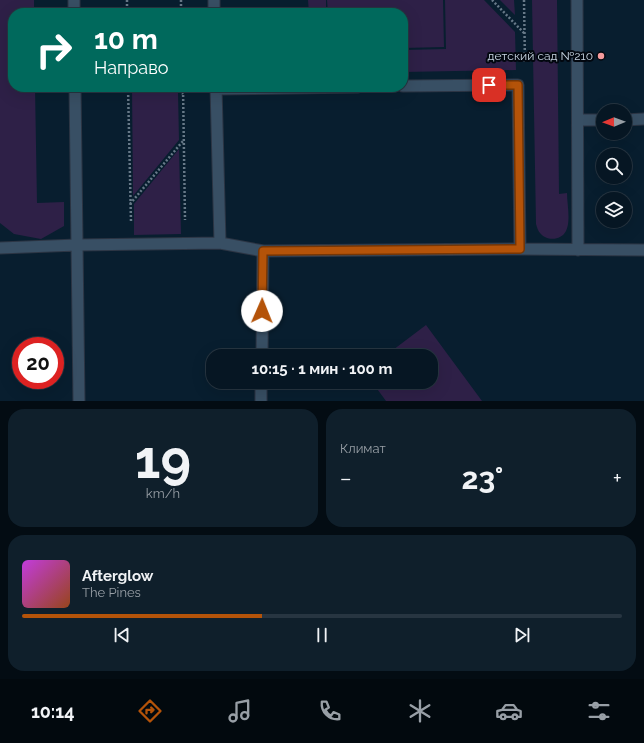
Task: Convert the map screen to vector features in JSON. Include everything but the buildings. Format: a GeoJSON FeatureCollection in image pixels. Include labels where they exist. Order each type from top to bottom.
{"type":"FeatureCollection","features":[{"type":"Feature","properties":{"kind":"lane"},"geometry":{"type":"LineString","coordinates":[[577,0],[578,250]]}},
{"type":"Feature","properties":{"kind":"lane"},"geometry":{"type":"LineString","coordinates":[[408,86],[518,85],[520,249]]}},
{"type":"Feature","properties":{"kind":"lane"},"geometry":{"type":"LineString","coordinates":[[75,92],[79,401]]}},
{"type":"Feature","properties":{"kind":"lane"},"geometry":{"type":"LineString","coordinates":[[216,92],[220,243]]}},
{"type":"Feature","properties":{"kind":"lane"},"geometry":{"type":"LineString","coordinates":[[632,120],[644,119]]}},
{"type":"Feature","properties":{"kind":"lane"},"geometry":{"type":"LineString","coordinates":[[578,120],[596,120]]}},
{"type":"Feature","properties":{"kind":"lane"},"geometry":{"type":"LineString","coordinates":[[0,248],[77,245],[220,243],[263,251],[520,249],[644,250]]}},
{"type":"Feature","properties":{"kind":"lane"},"geometry":{"type":"LineString","coordinates":[[262,349],[263,251]]}},
{"type":"Feature","properties":{"kind":"lane"},"geometry":{"type":"LineString","coordinates":[[261,389],[261,401]]}},
{"type":"Feature","properties":{"kind":"path"},"geometry":{"type":"LineString","coordinates":[[492,0],[524,33]]}},
{"type":"Feature","properties":{"kind":"path"},"geometry":{"type":"LineString","coordinates":[[518,85],[525,69],[524,0]]}},
{"type":"Feature","properties":{"kind":"path"},"geometry":{"type":"LineString","coordinates":[[128,92],[131,244]]}},
{"type":"Feature","properties":{"kind":"path"},"geometry":{"type":"LineString","coordinates":[[181,92],[183,95],[185,243]]}},
{"type":"Feature","properties":{"kind":"path"},"geometry":{"type":"LineString","coordinates":[[130,204],[184,140]]}},
{"type":"Feature","properties":{"kind":"shaded area"},"geometry":{"type":"Polygon","coordinates":[[[0,0],[34,0],[34,8],[8,8],[8,92],[35,92],[37,203],[64,202],[64,226],[41,239],[14,234],[0,223],[0,0]]]}},
{"type":"Feature","properties":{"kind":"shaded area"},"geometry":{"type":"Polygon","coordinates":[[[308,0],[326,0],[326,8],[309,8],[308,0]]]}},
{"type":"Feature","properties":{"kind":"shaded area"},"geometry":{"type":"Polygon","coordinates":[[[327,0],[443,0],[444,47],[408,48],[408,8],[328,8],[327,0]]]}},
{"type":"Feature","properties":{"kind":"shaded area"},"geometry":{"type":"Polygon","coordinates":[[[445,0],[484,0],[515,32],[516,70],[408,72],[408,50],[446,49],[445,0]]]}},
{"type":"Feature","properties":{"kind":"shaded area"},"geometry":{"type":"Polygon","coordinates":[[[500,0],[514,0],[515,15],[500,0]]]}},
{"type":"Feature","properties":{"kind":"shaded area"},"geometry":{"type":"Polygon","coordinates":[[[532,0],[557,0],[559,194],[567,193],[569,217],[564,234],[561,237],[553,239],[543,236],[536,224],[532,0]]]}},
{"type":"Feature","properties":{"kind":"shaded area"},"geometry":{"type":"Polygon","coordinates":[[[132,92],[177,92],[179,140],[133,196],[132,92]]]}},
{"type":"Feature","properties":{"kind":"shaded area"},"geometry":{"type":"Polygon","coordinates":[[[179,149],[181,234],[134,235],[134,204],[179,149]]]}},
{"type":"Feature","properties":{"kind":"shaded area"},"geometry":{"type":"Polygon","coordinates":[[[426,325],[482,401],[386,401],[377,389],[438,389],[438,349],[394,349],[426,325]]]}},
{"type":"Feature","properties":{"kind":"place","name":"детский сад №210"},"geometry":{"type":"Point","coordinates":[601,56]}},
{"type":"Feature","properties":{"kind":"route"},"geometry":{"type":"LineString","coordinates":[[262,311],[263,251],[520,249],[518,85],[489,85]]}}]}
